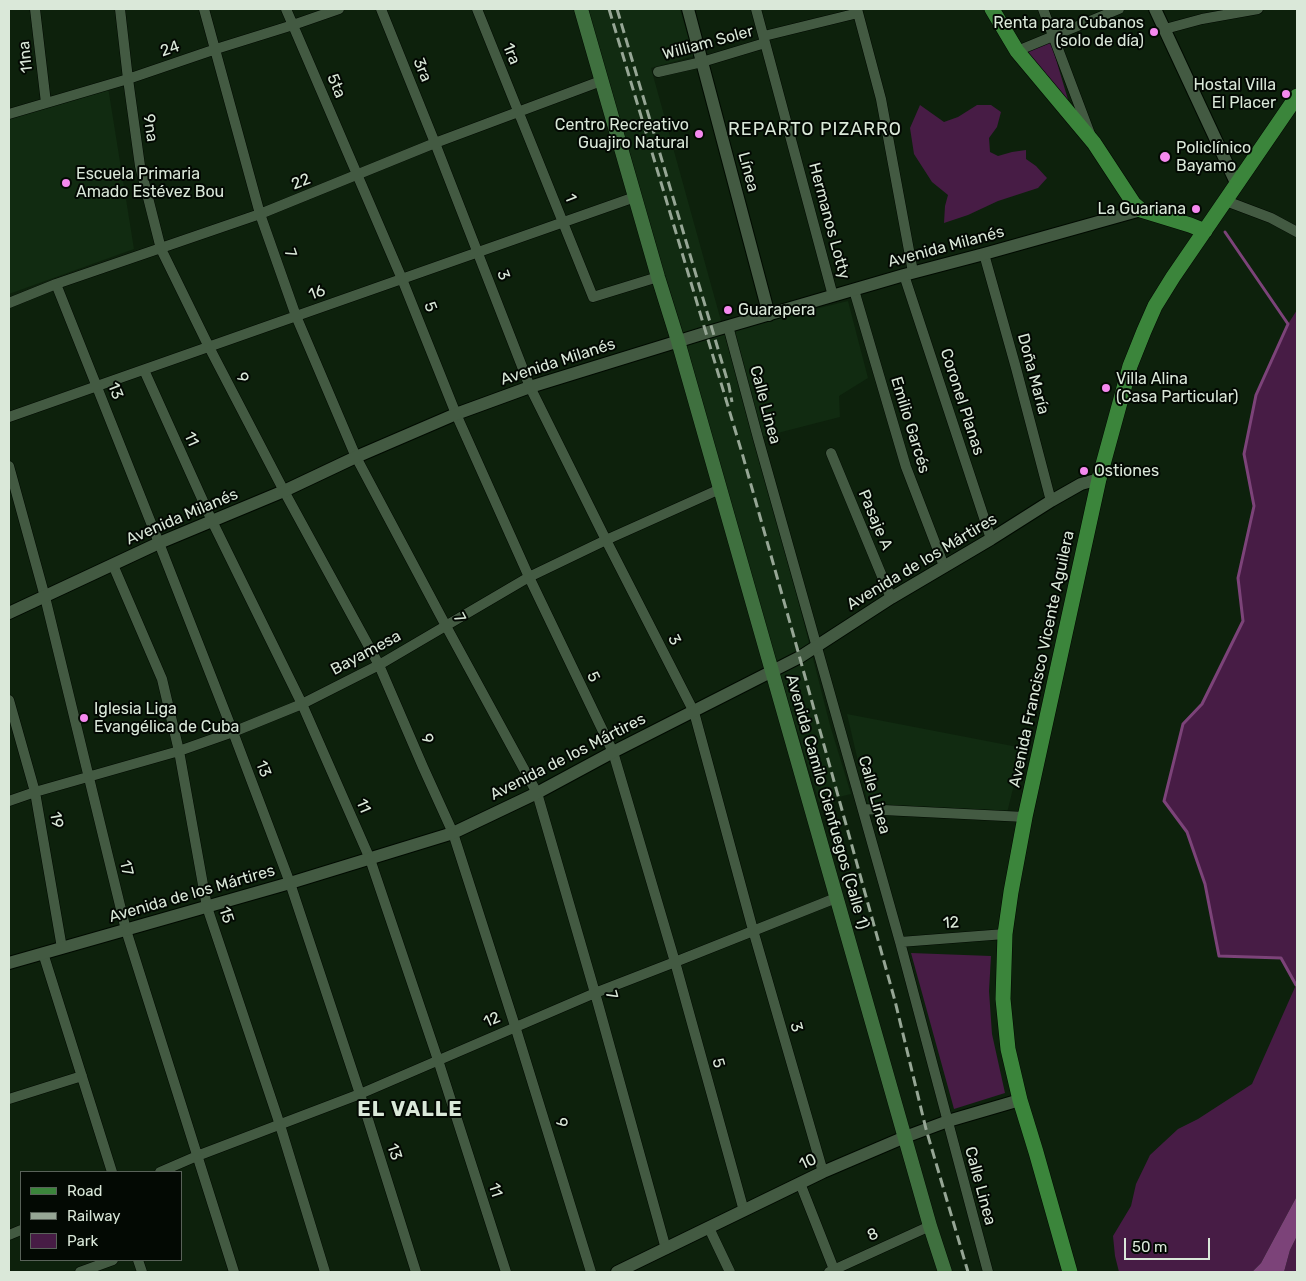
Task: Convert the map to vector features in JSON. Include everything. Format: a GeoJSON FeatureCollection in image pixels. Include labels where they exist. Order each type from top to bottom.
{"type":"FeatureCollection","features":[{"type":"Feature","properties":{"kind":"main road","name":"Avenida Camilo Cienfuegos (Calle 1)"},"geometry":{"type":"LineString","coordinates":[[581,9],[678,341],[930,1226],[945,1272]]}},
{"type":"Feature","properties":{"kind":"main road"},"geometry":{"type":"LineString","coordinates":[[992,9],[1017,51],[1094,143],[1134,204],[1141,210],[1206,231]]}},
{"type":"Feature","properties":{"kind":"main road","name":"Avenida Francisco Vicente Aguilera"},"geometry":{"type":"LineString","coordinates":[[1070,1272],[1020,1100],[1008,1049],[1003,999],[1005,934],[1011,892],[1099,479],[1130,366],[1144,331],[1168,285],[1297,96]]}},
{"type":"Feature","properties":{"kind":"street","name":"11na"},"geometry":{"type":"LineString","coordinates":[[35,9],[46,103]]}},
{"type":"Feature","properties":{"kind":"street","name":"9na"},"geometry":{"type":"LineString","coordinates":[[120,9],[140,166],[161,249]]}},
{"type":"Feature","properties":{"kind":"street","name":"7"},"geometry":{"type":"LineString","coordinates":[[204,9],[260,214],[296,316],[356,457],[536,793],[595,992],[666,1249]]}},
{"type":"Feature","properties":{"kind":"street","name":"5ta"},"geometry":{"type":"LineString","coordinates":[[286,9],[358,175]]}},
{"type":"Feature","properties":{"kind":"street","name":"24"},"geometry":{"type":"LineString","coordinates":[[9,114],[128,79],[216,48],[339,9]]}},
{"type":"Feature","properties":{"kind":"street","name":"3ra"},"geometry":{"type":"LineString","coordinates":[[381,9],[436,143]]}},
{"type":"Feature","properties":{"kind":"street","name":"1ra"},"geometry":{"type":"LineString","coordinates":[[477,9],[518,112]]}},
{"type":"Feature","properties":{"kind":"street","name":"Línea"},"geometry":{"type":"LineString","coordinates":[[688,9],[769,315]]}},
{"type":"Feature","properties":{"kind":"street","name":"Hermanos Lotty"},"geometry":{"type":"LineString","coordinates":[[756,9],[834,296]]}},
{"type":"Feature","properties":{"kind":"street"},"geometry":{"type":"LineString","coordinates":[[1043,9],[1094,143]]}},
{"type":"Feature","properties":{"kind":"street"},"geometry":{"type":"LineString","coordinates":[[1017,51],[1118,9]]}},
{"type":"Feature","properties":{"kind":"street"},"geometry":{"type":"LineString","coordinates":[[1154,9],[1237,185]]}},
{"type":"Feature","properties":{"kind":"street"},"geometry":{"type":"LineString","coordinates":[[1165,29],[1201,14],[1258,9]]}},
{"type":"Feature","properties":{"kind":"street","name":"William Soler"},"geometry":{"type":"LineString","coordinates":[[658,72],[702,62],[765,39],[857,11]]}},
{"type":"Feature","properties":{"kind":"street","name":"Coronel Planas"},"geometry":{"type":"LineString","coordinates":[[857,11],[881,99],[909,273],[992,540]]}},
{"type":"Feature","properties":{"kind":"street","name":"22"},"geometry":{"type":"LineString","coordinates":[[9,303],[56,284],[260,214],[436,143],[601,81]]}},
{"type":"Feature","properties":{"kind":"street","name":"1"},"geometry":{"type":"LineString","coordinates":[[518,112],[592,297],[658,277]]}},
{"type":"Feature","properties":{"kind":"street","name":"3"},"geometry":{"type":"LineString","coordinates":[[436,143],[530,387],[694,712],[753,930],[823,1172]]}},
{"type":"Feature","properties":{"kind":"street","name":"5"},"geometry":{"type":"LineString","coordinates":[[358,175],[456,414],[529,577],[613,752],[675,962],[744,1211]]}},
{"type":"Feature","properties":{"kind":"street","name":"16"},"geometry":{"type":"LineString","coordinates":[[9,418],[635,197]]}},
{"type":"Feature","properties":{"kind":"street"},"geometry":{"type":"LineString","coordinates":[[1226,201],[1271,218],[1297,232]]}},
{"type":"Feature","properties":{"kind":"street","name":"Avenida Milanés"},"geometry":{"type":"LineString","coordinates":[[9,613],[159,543],[284,491],[356,457],[456,414],[530,387],[909,273],[1141,210]]}},
{"type":"Feature","properties":{"kind":"street","name":"9"},"geometry":{"type":"LineString","coordinates":[[161,249],[209,347],[284,491],[378,665],[453,833],[591,1272]]}},
{"type":"Feature","properties":{"kind":"street","name":"Doña María"},"geometry":{"type":"LineString","coordinates":[[984,254],[1051,502]]}},
{"type":"Feature","properties":{"kind":"street","name":"13"},"geometry":{"type":"LineString","coordinates":[[56,284],[233,732],[290,884],[360,1094],[416,1272]]}},
{"type":"Feature","properties":{"kind":"street","name":"Emilio Garcés"},"geometry":{"type":"LineString","coordinates":[[854,290],[906,467],[944,566]]}},
{"type":"Feature","properties":{"kind":"street","name":"Calle Linea"},"geometry":{"type":"LineString","coordinates":[[728,326],[900,942],[988,1272]]}},
{"type":"Feature","properties":{"kind":"street","name":"11"},"geometry":{"type":"LineString","coordinates":[[144,370],[212,521],[302,704],[370,859],[438,1060],[506,1272]]}},
{"type":"Feature","properties":{"kind":"street","name":"Pasaje A"},"geometry":{"type":"LineString","coordinates":[[831,453],[892,598]]}},
{"type":"Feature","properties":{"kind":"street","name":"17"},"geometry":{"type":"LineString","coordinates":[[9,466],[44,597],[126,930],[234,1272]]}},
{"type":"Feature","properties":{"kind":"street","name":"Avenida de los Mártires"},"geometry":{"type":"LineString","coordinates":[[10,959],[62,948],[290,884],[453,833],[536,793],[800,657],[892,598],[944,566],[992,540],[1081,484],[1099,479]]}},
{"type":"Feature","properties":{"kind":"street","name":"Bayamesa"},"geometry":{"type":"LineString","coordinates":[[9,801],[179,751],[233,732],[302,704],[378,665],[529,577],[606,540],[720,490]]}},
{"type":"Feature","properties":{"kind":"street","name":"15"},"geometry":{"type":"LineString","coordinates":[[113,565],[162,679],[179,751],[207,907],[280,1125],[325,1272]]}},
{"type":"Feature","properties":{"kind":"street","name":"19"},"geometry":{"type":"LineString","coordinates":[[9,700],[35,792],[62,948]]}},
{"type":"Feature","properties":{"kind":"street"},"geometry":{"type":"LineString","coordinates":[[863,810],[1026,817]]}},
{"type":"Feature","properties":{"kind":"street","name":"12"},"geometry":{"type":"LineString","coordinates":[[162,1171],[196,1156],[360,1094],[595,992],[836,898]]}},
{"type":"Feature","properties":{"kind":"street","name":"12"},"geometry":{"type":"LineString","coordinates":[[900,942],[1005,934]]}},
{"type":"Feature","properties":{"kind":"street"},"geometry":{"type":"LineString","coordinates":[[43,953],[112,1171]]}},
{"type":"Feature","properties":{"kind":"street"},"geometry":{"type":"LineString","coordinates":[[9,1099],[82,1076]]}},
{"type":"Feature","properties":{"kind":"street","name":"10"},"geometry":{"type":"LineString","coordinates":[[623,1271],[823,1172],[948,1121],[1020,1100]]}},
{"type":"Feature","properties":{"kind":"street"},"geometry":{"type":"LineString","coordinates":[[800,1183],[833,1271]]}},
{"type":"Feature","properties":{"kind":"street","name":"8"},"geometry":{"type":"LineString","coordinates":[[833,1271],[930,1226]]}},
{"type":"Feature","properties":{"kind":"street"},"geometry":{"type":"LineString","coordinates":[[709,1228],[730,1272]]}},
{"type":"Feature","properties":{"kind":"street"},"geometry":{"type":"LineString","coordinates":[[80,1272],[110,1261]]}},
{"type":"Feature","properties":{"kind":"shaded area"},"geometry":{"type":"Polygon","coordinates":[[[588,9],[680,9],[694,56],[651,68],[795,588],[830,725],[851,794],[819,802],[775,658],[588,9]]]}},
{"type":"Feature","properties":{"kind":"shaded area","name":"Escuela Primaria Amado Estévez Bou"},"geometry":{"type":"Polygon","coordinates":[[[108,87],[134,249],[9,294],[9,118],[108,87]]]}},
{"type":"Feature","properties":{"kind":"shaded area"},"geometry":{"type":"Polygon","coordinates":[[[848,301],[868,378],[839,396],[840,417],[758,438],[734,329],[848,301]]]}},
{"type":"Feature","properties":{"kind":"shaded area"},"geometry":{"type":"Polygon","coordinates":[[[847,714],[1023,748],[1007,813],[869,809],[847,714]]]}},
{"type":"Feature","properties":{"kind":"shaded area"},"geometry":{"type":"Polygon","coordinates":[[[1297,1196],[1297,1236],[1290,1250],[1284,1272],[1252,1272],[1261,1263],[1297,1196]]]}},
{"type":"Feature","properties":{"kind":"green space"},"geometry":{"type":"Polygon","coordinates":[[[1050,39],[1069,103],[1023,50],[1050,39]]]}},
{"type":"Feature","properties":{"kind":"green space"},"geometry":{"type":"Polygon","coordinates":[[[920,105],[944,122],[958,117],[977,105],[991,105],[1001,112],[997,127],[989,138],[990,152],[998,156],[1026,150],[1026,159],[1036,166],[1047,178],[1038,188],[998,201],[968,215],[944,223],[948,195],[932,182],[914,154],[910,128],[920,105]]]}},
{"type":"Feature","properties":{"kind":"green space"},"geometry":{"type":"Polygon","coordinates":[[[1297,310],[1297,1196],[1261,1263],[1252,1272],[1119,1272],[1113,1236],[1131,1206],[1136,1184],[1150,1155],[1178,1129],[1198,1119],[1252,1084],[1296,985],[1280,958],[1219,956],[1205,884],[1187,832],[1164,801],[1183,724],[1202,704],[1243,621],[1238,578],[1254,506],[1244,454],[1256,395],[1288,324],[1297,310]]]}},
{"type":"Feature","properties":{"kind":"green space"},"geometry":{"type":"Polygon","coordinates":[[[911,953],[991,956],[989,991],[992,1034],[1005,1093],[954,1109],[911,953]]]}},
{"type":"Feature","properties":{"kind":"green space"},"geometry":{"type":"Polygon","coordinates":[[[1297,1236],[1297,1272],[1284,1272],[1290,1250],[1297,1236]]]}},
{"type":"Feature","properties":{"kind":"waterway"},"geometry":{"type":"LineString","coordinates":[[1225,232],[1288,324],[1256,395],[1244,454],[1254,506],[1238,578],[1243,621],[1202,704],[1183,724],[1164,801],[1187,832],[1205,884],[1219,956],[1281,958],[1297,985]]}},
{"type":"Feature","properties":{"kind":"railway"},"geometry":{"type":"LineString","coordinates":[[609,9],[742,453],[895,1001],[926,1129],[968,1272]]}},
{"type":"Feature","properties":{"kind":"railway"},"geometry":{"type":"LineString","coordinates":[[617,9],[729,386],[732,402]]}},
{"type":"Feature","properties":{"kind":"place","name":"Renta para Cubanos (solo de día)"},"geometry":{"type":"Point","coordinates":[1154,32]}},
{"type":"Feature","properties":{"kind":"place","name":"Hostal Villa El Placer"},"geometry":{"type":"Point","coordinates":[1286,94]}},
{"type":"Feature","properties":{"kind":"place","name":"Centro Recreativo Guajiro Natural"},"geometry":{"type":"Point","coordinates":[699,134]}},
{"type":"Feature","properties":{"kind":"place","name":"Policlínico Bayamo"},"geometry":{"type":"Point","coordinates":[1165,157]}},
{"type":"Feature","properties":{"kind":"place","name":"Escuela Primaria Amado Estévez Bou"},"geometry":{"type":"Point","coordinates":[66,183]}},
{"type":"Feature","properties":{"kind":"place","name":"La Guariana"},"geometry":{"type":"Point","coordinates":[1196,209]}},
{"type":"Feature","properties":{"kind":"place","name":"Guarapera"},"geometry":{"type":"Point","coordinates":[728,310]}},
{"type":"Feature","properties":{"kind":"place","name":"Villa Alina (Casa Particular)"},"geometry":{"type":"Point","coordinates":[1106,388]}},
{"type":"Feature","properties":{"kind":"place","name":"Ostiones"},"geometry":{"type":"Point","coordinates":[1084,471]}},
{"type":"Feature","properties":{"kind":"place","name":"Iglesia Liga Evangélica de Cuba"},"geometry":{"type":"Point","coordinates":[84,718]}},
{"type":"Feature","properties":{"kind":"district","name":"REPARTO PIZARRO"},"geometry":{"type":"Point","coordinates":[815,130]}},
{"type":"Feature","properties":{"kind":"district","name":"EL VALLE"},"geometry":{"type":"Point","coordinates":[410,1110]}}]}
